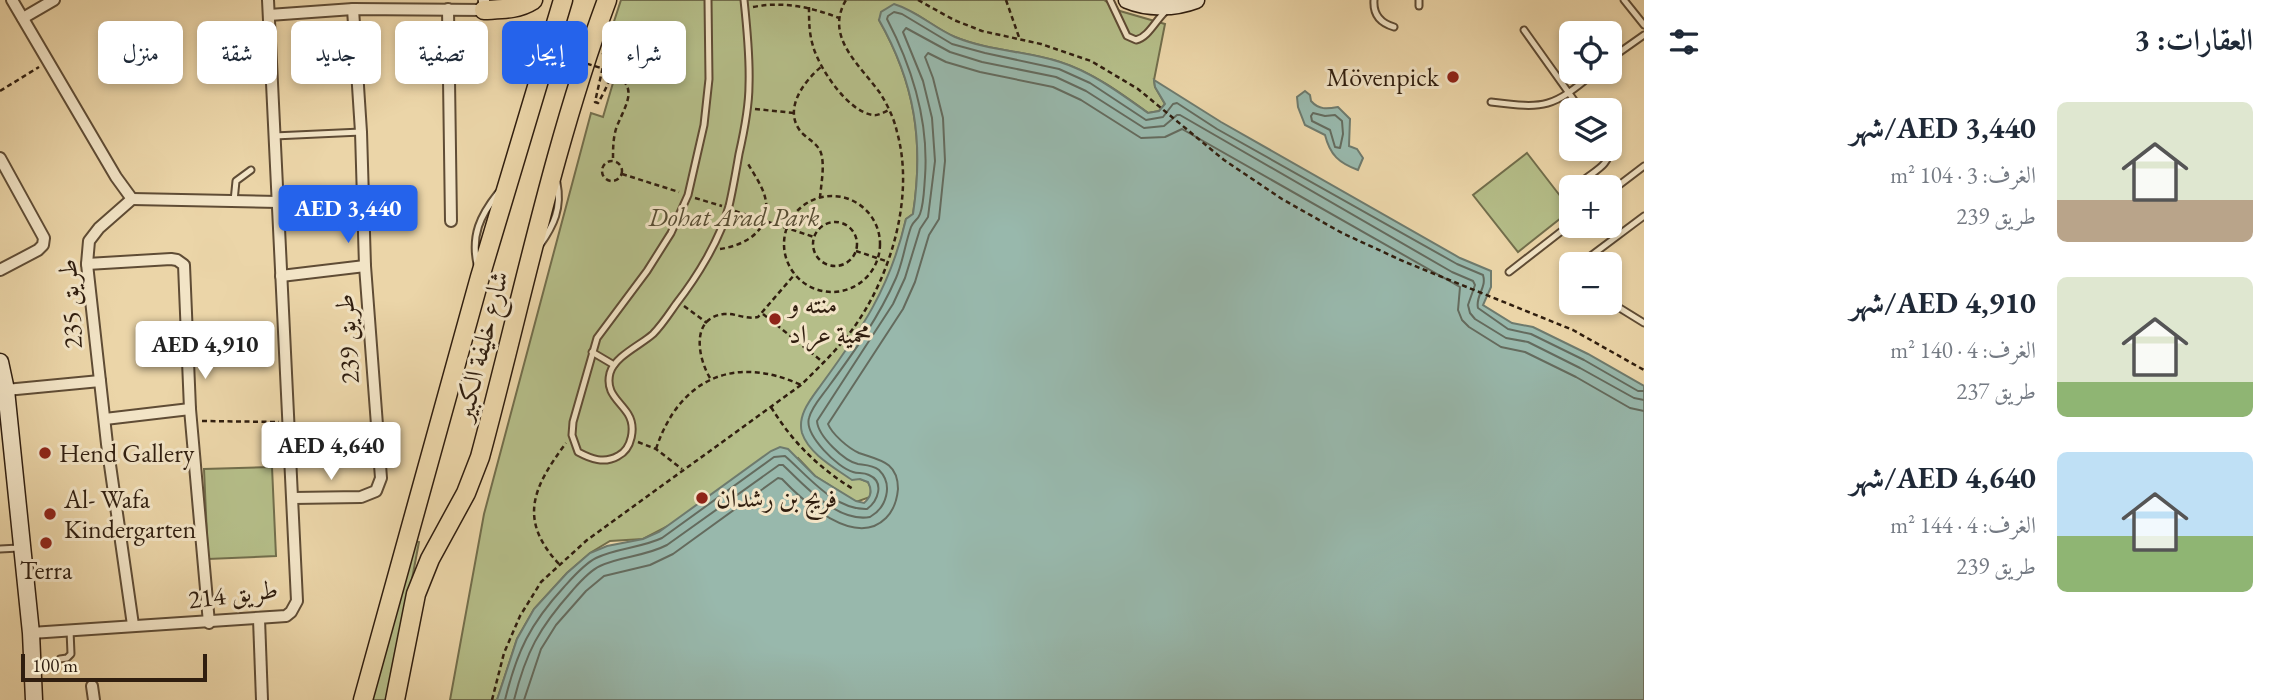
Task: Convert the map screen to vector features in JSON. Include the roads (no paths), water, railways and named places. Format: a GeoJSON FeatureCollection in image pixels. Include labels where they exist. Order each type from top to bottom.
{"type":"FeatureCollection","features":[{"type":"Feature","properties":{"kind":"main road"},"geometry":{"type":"LineString","coordinates":[[484,5],[510,9],[533,0]]}},
{"type":"Feature","properties":{"kind":"main road","name":"شارع خليفة الكبير"},"geometry":{"type":"LineString","coordinates":[[363,700],[480,276],[563,0]]}},
{"type":"Feature","properties":{"kind":"main road","name":"شارع خليفة الكبير"},"geometry":{"type":"LineString","coordinates":[[395,700],[416,593],[430,559],[473,475],[554,169],[589,48],[607,0]]}},
{"type":"Feature","properties":{"kind":"street"},"geometry":{"type":"LineString","coordinates":[[12,0],[116,177],[132,199],[278,202]]}},
{"type":"Feature","properties":{"kind":"street"},"geometry":{"type":"LineString","coordinates":[[23,18],[54,0]]}},
{"type":"Feature","properties":{"kind":"street","name":"طريق 214"},"geometry":{"type":"LineString","coordinates":[[31,632],[286,616],[297,601],[268,0]]}},
{"type":"Feature","properties":{"kind":"street"},"geometry":{"type":"LineString","coordinates":[[1127,0],[1158,7],[1196,0]]}},
{"type":"Feature","properties":{"kind":"street"},"geometry":{"type":"LineString","coordinates":[[269,15],[353,9],[448,9],[484,5]]}},
{"type":"Feature","properties":{"kind":"street","name":"طريق 239"},"geometry":{"type":"LineString","coordinates":[[293,498],[370,495],[380,485],[382,478],[365,266],[361,132],[353,9]]}},
{"type":"Feature","properties":{"kind":"street"},"geometry":{"type":"LineString","coordinates":[[448,9],[451,221]]}},
{"type":"Feature","properties":{"kind":"street"},"geometry":{"type":"LineString","coordinates":[[0,158],[43,235],[44,242],[38,250],[0,271]]}},
{"type":"Feature","properties":{"kind":"street","name":"طريق 235"},"geometry":{"type":"LineString","coordinates":[[132,199],[99,228],[89,242],[87,264],[133,625]]}},
{"type":"Feature","properties":{"kind":"street"},"geometry":{"type":"LineString","coordinates":[[87,264],[171,259],[184,265],[190,409],[209,622]]}},
{"type":"Feature","properties":{"kind":"street","name":"طريق 239"},"geometry":{"type":"LineString","coordinates":[[281,275],[365,266]]}},
{"type":"Feature","properties":{"kind":"street"},"geometry":{"type":"LineString","coordinates":[[0,362],[6,390],[5,427],[31,632],[34,700]]}},
{"type":"Feature","properties":{"kind":"street","name":"طريق 235"},"geometry":{"type":"LineString","coordinates":[[6,390],[100,381]]}},
{"type":"Feature","properties":{"kind":"street"},"geometry":{"type":"LineString","coordinates":[[105,419],[190,409]]}},
{"type":"Feature","properties":{"kind":"street"},"geometry":{"type":"LineString","coordinates":[[259,619],[262,700]]}},
{"type":"Feature","properties":{"kind":"street"},"geometry":{"type":"LineString","coordinates":[[92,686],[94,700]]}},
{"type":"Feature","properties":{"kind":"lane"},"geometry":{"type":"LineString","coordinates":[[708,0],[709,79],[705,114],[688,195],[671,233],[647,271],[597,338],[573,422],[572,435],[578,452],[593,459],[605,461],[618,456],[626,450],[631,440],[629,415],[615,400],[609,386],[614,365],[654,333],[678,302],[710,251],[728,208],[750,87],[744,0]]}},
{"type":"Feature","properties":{"kind":"lane"},"geometry":{"type":"LineString","coordinates":[[1110,0],[1127,36],[1136,40],[1145,37],[1158,17],[1172,6]]}},
{"type":"Feature","properties":{"kind":"lane"},"geometry":{"type":"LineString","coordinates":[[1374,0],[1379,20],[1394,27]]}},
{"type":"Feature","properties":{"kind":"lane"},"geometry":{"type":"LineString","coordinates":[[1624,0],[1644,24]]}},
{"type":"Feature","properties":{"kind":"lane"},"geometry":{"type":"LineString","coordinates":[[1524,30],[1572,98]]}},
{"type":"Feature","properties":{"kind":"lane"},"geometry":{"type":"LineString","coordinates":[[1622,51],[1644,35]]}},
{"type":"Feature","properties":{"kind":"lane"},"geometry":{"type":"LineString","coordinates":[[1491,102],[1541,106],[1556,102],[1581,84]]}},
{"type":"Feature","properties":{"kind":"lane"},"geometry":{"type":"LineString","coordinates":[[274,136],[361,132]]}},
{"type":"Feature","properties":{"kind":"lane"},"geometry":{"type":"LineString","coordinates":[[1590,175],[1608,161]]}},
{"type":"Feature","properties":{"kind":"lane"},"geometry":{"type":"LineString","coordinates":[[1622,183],[1644,166]]}},
{"type":"Feature","properties":{"kind":"lane"},"geometry":{"type":"LineString","coordinates":[[234,201],[236,181],[251,170]]}},
{"type":"Feature","properties":{"kind":"lane"},"geometry":{"type":"LineString","coordinates":[[1596,252],[1644,216]]}},
{"type":"Feature","properties":{"kind":"lane"},"geometry":{"type":"LineString","coordinates":[[1509,272],[1559,233]]}},
{"type":"Feature","properties":{"kind":"lane"},"geometry":{"type":"LineString","coordinates":[[1622,309],[1644,323]]}},
{"type":"Feature","properties":{"kind":"lane"},"geometry":{"type":"LineString","coordinates":[[592,352],[614,365]]}},
{"type":"Feature","properties":{"kind":"lane"},"geometry":{"type":"LineString","coordinates":[[0,549],[22,547]]}},
{"type":"Feature","properties":{"kind":"lane"},"geometry":{"type":"LineString","coordinates":[[60,659],[71,654],[70,630]]}},
{"type":"Feature","properties":{"kind":"water"},"geometry":{"type":"Polygon","coordinates":[[[894,4],[968,42],[1047,58],[1072,66],[1106,84],[1148,113],[1159,111],[1165,104],[1154,80],[1221,122],[1460,258],[1491,271],[1491,287],[1483,305],[1512,323],[1533,327],[1588,354],[1644,386],[1644,700],[497,700],[517,639],[534,609],[567,573],[590,553],[659,532],[771,451],[780,447],[788,449],[815,476],[856,501],[864,503],[869,498],[871,490],[868,482],[852,480],[810,448],[802,433],[801,420],[809,402],[873,307],[892,266],[906,219],[913,214],[917,162],[914,114],[901,67],[879,20],[881,12],[894,4]]]}},
{"type":"Feature","properties":{"kind":"water"},"geometry":{"type":"Polygon","coordinates":[[[1305,91],[1317,106],[1338,107],[1350,119],[1349,146],[1357,149],[1363,158],[1358,170],[1336,157],[1325,135],[1305,125],[1297,97],[1305,91]]]}},
{"type":"Feature","properties":{"kind":"place","name":"Mövenpick"},"geometry":{"type":"Point","coordinates":[1453,77]}},
{"type":"Feature","properties":{"kind":"place","name":"منته و محمية عراد"},"geometry":{"type":"Point","coordinates":[775,319]}},
{"type":"Feature","properties":{"kind":"place","name":"Hend Gallery"},"geometry":{"type":"Point","coordinates":[45,453]}},
{"type":"Feature","properties":{"kind":"place","name":"فريج بن رشدان"},"geometry":{"type":"Point","coordinates":[702,498]}},
{"type":"Feature","properties":{"kind":"place","name":"Al- Wafa Kindergarten"},"geometry":{"type":"Point","coordinates":[50,514]}},
{"type":"Feature","properties":{"kind":"place","name":"Terra"},"geometry":{"type":"Point","coordinates":[46,543]}},
{"type":"Feature","properties":{"kind":"park label","name":"Dohat Arad Park"},"geometry":{"type":"Point","coordinates":[734,217]}}]}
